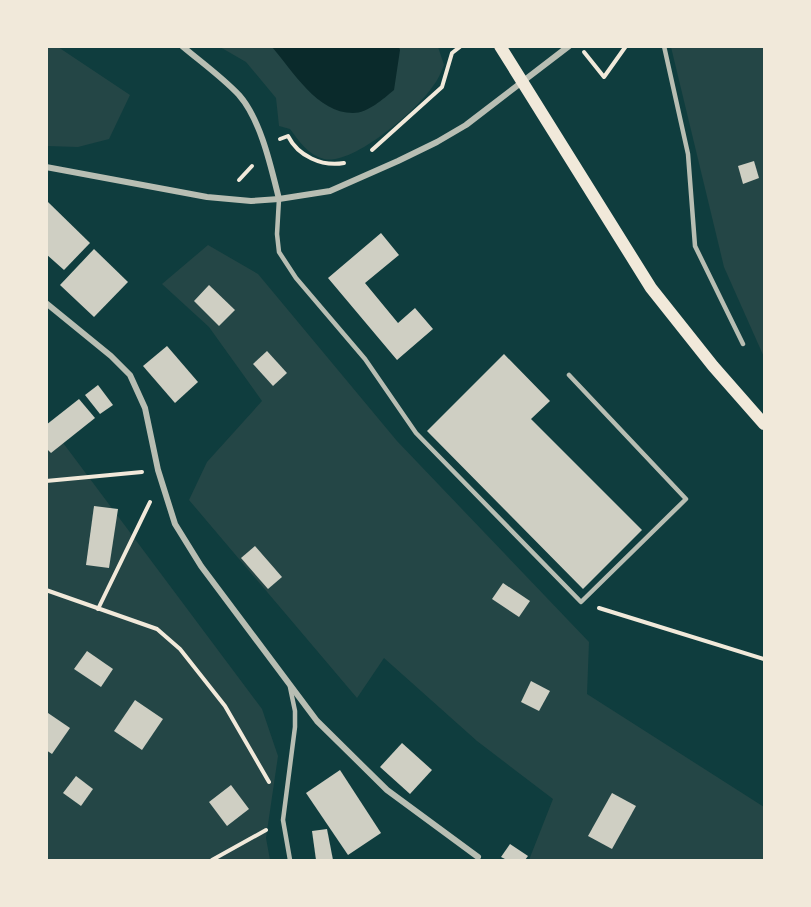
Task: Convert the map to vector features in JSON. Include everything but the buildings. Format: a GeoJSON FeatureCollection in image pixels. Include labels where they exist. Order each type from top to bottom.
{"type":"FeatureCollection","features":[{"type":"Feature","properties":{"kind":"main road"},"geometry":{"type":"LineString","coordinates":[[500,46],[651,288],[712,366],[765,424]]}},
{"type":"Feature","properties":{"kind":"street"},"geometry":{"type":"LineString","coordinates":[[182,46],[222,79],[240,97],[254,118],[279,199]]}},
{"type":"Feature","properties":{"kind":"street"},"geometry":{"type":"LineString","coordinates":[[46,167],[207,197],[251,201],[330,191],[398,161],[466,125],[569,46]]}},
{"type":"Feature","properties":{"kind":"street"},"geometry":{"type":"LineString","coordinates":[[46,303],[111,356],[130,375],[146,408],[160,479],[175,524],[201,566],[316,722],[387,790],[478,857]]}},
{"type":"Feature","properties":{"kind":"lane"},"geometry":{"type":"LineString","coordinates":[[664,46],[688,154],[694,246],[743,344]]}},
{"type":"Feature","properties":{"kind":"lane"},"geometry":{"type":"LineString","coordinates":[[279,199],[277,234],[279,252],[296,278],[365,359],[416,433],[581,602],[686,499],[569,375]]}},
{"type":"Feature","properties":{"kind":"lane"},"geometry":{"type":"LineString","coordinates":[[290,687],[295,711],[295,727],[283,820],[290,861]]}},
{"type":"Feature","properties":{"kind":"path"},"geometry":{"type":"LineString","coordinates":[[448,46],[452,53]]}},
{"type":"Feature","properties":{"kind":"path"},"geometry":{"type":"LineString","coordinates":[[365,155],[381,144],[442,87],[452,53],[461,46]]}},
{"type":"Feature","properties":{"kind":"path"},"geometry":{"type":"LineString","coordinates":[[580,46],[604,76],[626,46]]}},
{"type":"Feature","properties":{"kind":"path"},"geometry":{"type":"LineString","coordinates":[[230,179],[241,180],[252,166],[250,154],[288,135],[293,146],[312,160],[335,165],[346,163]]}},
{"type":"Feature","properties":{"kind":"path"},"geometry":{"type":"LineString","coordinates":[[46,481],[158,470]]}},
{"type":"Feature","properties":{"kind":"path"},"geometry":{"type":"LineString","coordinates":[[98,609],[160,479]]}},
{"type":"Feature","properties":{"kind":"path"},"geometry":{"type":"LineString","coordinates":[[46,590],[157,629],[180,649],[225,706],[284,808]]}},
{"type":"Feature","properties":{"kind":"path"},"geometry":{"type":"LineString","coordinates":[[581,602],[765,659]]}},
{"type":"Feature","properties":{"kind":"path"},"geometry":{"type":"LineString","coordinates":[[212,861],[283,820]]}},
{"type":"Feature","properties":{"kind":"shaded area"},"geometry":{"type":"Polygon","coordinates":[[[46,47],[58,47],[130,95],[109,139],[78,147],[47,146],[46,47]]]}},
{"type":"Feature","properties":{"kind":"shaded area"},"geometry":{"type":"Polygon","coordinates":[[[220,47],[438,47],[444,65],[425,96],[384,134],[351,154],[336,159],[324,159],[309,151],[290,129],[279,126],[276,98],[246,62],[220,47]]]}},
{"type":"Feature","properties":{"kind":"shaded area"},"geometry":{"type":"Polygon","coordinates":[[[272,47],[399,47],[394,90],[364,111],[353,113],[340,111],[328,106],[307,89],[272,47]]]}},
{"type":"Feature","properties":{"kind":"shaded area"},"geometry":{"type":"Polygon","coordinates":[[[671,47],[764,47],[764,357],[724,267],[671,47]]]}},
{"type":"Feature","properties":{"kind":"shaded area"},"geometry":{"type":"Polygon","coordinates":[[[208,245],[258,274],[397,441],[589,642],[587,694],[764,807],[764,860],[529,860],[553,799],[477,741],[384,658],[357,698],[189,500],[207,462],[262,401],[209,327],[162,284],[208,245]]]}},
{"type":"Feature","properties":{"kind":"shaded area"},"geometry":{"type":"Polygon","coordinates":[[[46,420],[262,709],[278,756],[266,838],[270,860],[47,860],[46,420]]]}}]}
